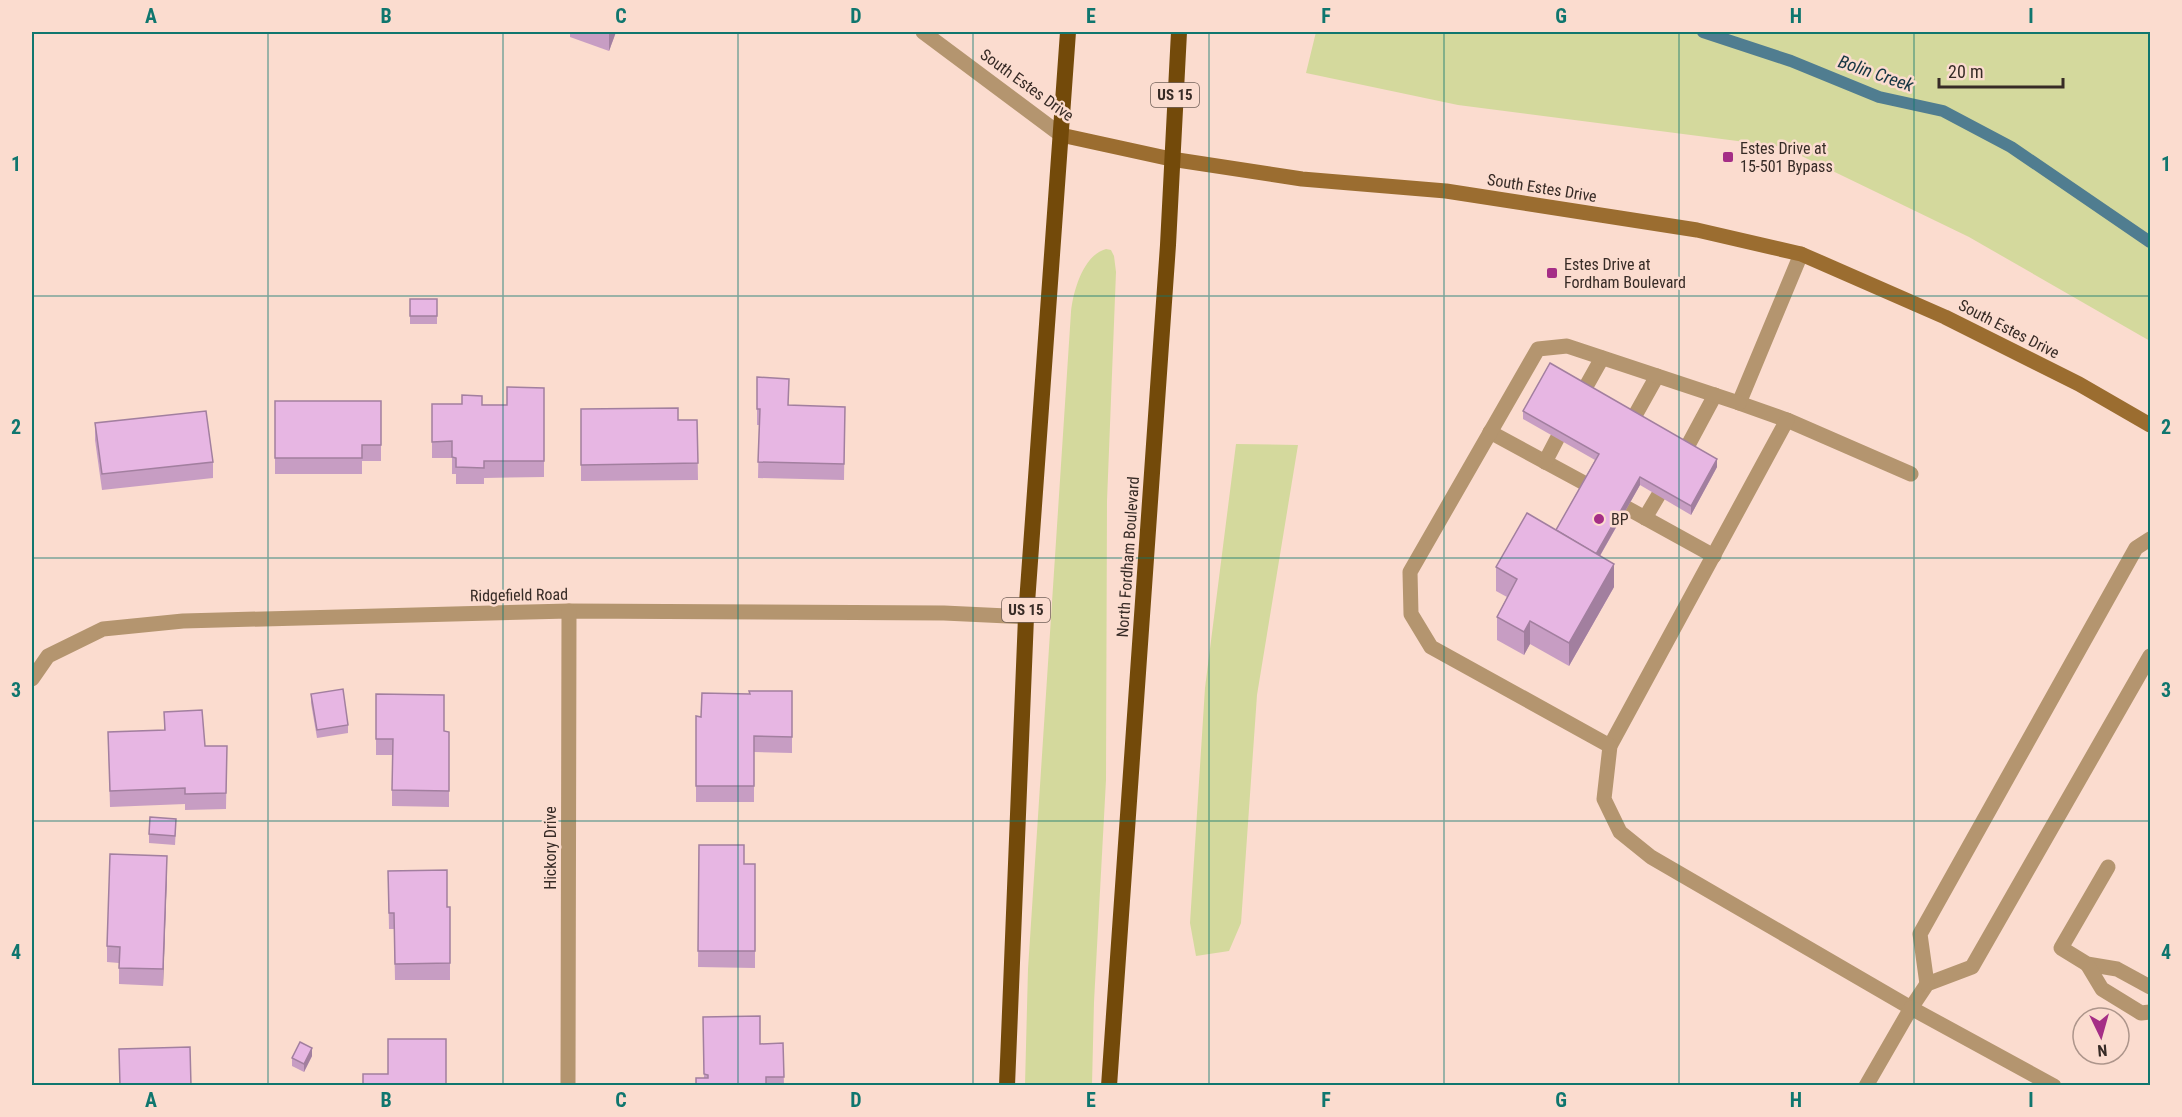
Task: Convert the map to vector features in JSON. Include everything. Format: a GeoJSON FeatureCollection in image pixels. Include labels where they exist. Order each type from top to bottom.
{"type":"FeatureCollection","features":[{"type":"Feature","properties":{"kind":"highway","name":"US 15"},"geometry":{"type":"LineString","coordinates":[[1007,1086],[1026,617],[1068,32]]}},
{"type":"Feature","properties":{"kind":"highway","name":"North Fordham Boulevard"},"geometry":{"type":"LineString","coordinates":[[1109,1086],[1168,245],[1179,32]]}},
{"type":"Feature","properties":{"kind":"main road","name":"South Estes Drive"},"geometry":{"type":"LineString","coordinates":[[1061,135],[1172,159],[1302,179],[1446,191],[1674,226],[1801,254],[1945,316],[2079,384],[2151,425]]}},
{"type":"Feature","properties":{"kind":"street","name":"South Estes Drive"},"geometry":{"type":"LineString","coordinates":[[923,32],[1061,135]]}},
{"type":"Feature","properties":{"kind":"street"},"geometry":{"type":"LineString","coordinates":[[1739,403],[1801,254]]}},
{"type":"Feature","properties":{"kind":"street"},"geometry":{"type":"LineString","coordinates":[[1610,746],[1431,647],[1411,614],[1410,572],[1538,350],[1567,346],[1715,395],[1787,420],[1911,474]]}},
{"type":"Feature","properties":{"kind":"street"},"geometry":{"type":"LineString","coordinates":[[1584,390],[1602,358]]}},
{"type":"Feature","properties":{"kind":"street"},"geometry":{"type":"LineString","coordinates":[[1633,419],[1657,376]]}},
{"type":"Feature","properties":{"kind":"street"},"geometry":{"type":"LineString","coordinates":[[1686,449],[1715,395]]}},
{"type":"Feature","properties":{"kind":"street"},"geometry":{"type":"LineString","coordinates":[[1787,420],[1610,746],[1604,799],[1620,832],[1651,857],[1911,1008],[2054,1086]]}},
{"type":"Feature","properties":{"kind":"street"},"geometry":{"type":"LineString","coordinates":[[1490,432],[1586,484]]}},
{"type":"Feature","properties":{"kind":"street"},"geometry":{"type":"LineString","coordinates":[[1545,462],[1557,439]]}},
{"type":"Feature","properties":{"kind":"street"},"geometry":{"type":"LineString","coordinates":[[1645,518],[1658,496]]}},
{"type":"Feature","properties":{"kind":"street"},"geometry":{"type":"LineString","coordinates":[[1627,508],[1714,556]]}},
{"type":"Feature","properties":{"kind":"street"},"geometry":{"type":"LineString","coordinates":[[1927,984],[1920,934],[2136,548],[2151,539]]}},
{"type":"Feature","properties":{"kind":"street","name":"Ridgefield Road"},"geometry":{"type":"LineString","coordinates":[[32,679],[48,656],[103,629],[183,621],[569,612],[933,612],[1026,617]]}},
{"type":"Feature","properties":{"kind":"street","name":"Hickory Drive"},"geometry":{"type":"LineString","coordinates":[[568,1086],[569,612]]}},
{"type":"Feature","properties":{"kind":"street"},"geometry":{"type":"LineString","coordinates":[[1866,1086],[1927,984],[1972,967],[2150,658]]}},
{"type":"Feature","properties":{"kind":"street"},"geometry":{"type":"LineString","coordinates":[[2108,867],[2061,948],[2087,964],[2117,969],[2151,987]]}},
{"type":"Feature","properties":{"kind":"street"},"geometry":{"type":"LineString","coordinates":[[2087,964],[2102,989],[2141,1013],[2151,1012]]}},
{"type":"Feature","properties":{"kind":"green space"},"geometry":{"type":"Polygon","coordinates":[[[1316,32],[2150,32],[2150,341],[1969,237],[1783,147],[1458,105],[1306,73],[1316,32]]]}},
{"type":"Feature","properties":{"kind":"green space"},"geometry":{"type":"Polygon","coordinates":[[[1106,249],[1111,250],[1114,256],[1116,272],[1107,501],[1106,780],[1094,1002],[1092,1085],[1025,1085],[1028,969],[1071,312],[1077,285],[1085,266],[1098,253],[1106,249]]]}},
{"type":"Feature","properties":{"kind":"green space"},"geometry":{"type":"Polygon","coordinates":[[[1236,444],[1298,445],[1257,695],[1241,923],[1229,951],[1196,956],[1190,923],[1205,688],[1236,444]]]}},
{"type":"Feature","properties":{"kind":"building"},"geometry":{"type":"Polygon","coordinates":[[[410,299],[437,299],[437,316],[410,316],[410,299]]]}},
{"type":"Feature","properties":{"kind":"building"},"geometry":{"type":"Polygon","coordinates":[[[1550,363],[1717,459],[1691,506],[1640,477],[1596,554],[1556,530],[1599,454],[1523,411],[1550,363]]]}},
{"type":"Feature","properties":{"kind":"building"},"geometry":{"type":"Polygon","coordinates":[[[757,377],[789,379],[788,405],[845,407],[844,464],[758,462],[760,409],[757,409],[757,377]]]}},
{"type":"Feature","properties":{"kind":"building"},"geometry":{"type":"Polygon","coordinates":[[[507,387],[544,388],[544,461],[484,461],[484,468],[456,467],[456,458],[452,457],[452,441],[432,442],[432,404],[462,404],[462,395],[482,396],[482,405],[507,405],[507,387]]]}},
{"type":"Feature","properties":{"kind":"building"},"geometry":{"type":"Polygon","coordinates":[[[275,401],[381,401],[381,445],[362,445],[362,458],[275,458],[275,401]]]}},
{"type":"Feature","properties":{"kind":"building"},"geometry":{"type":"Polygon","coordinates":[[[678,408],[678,420],[697,420],[698,463],[581,465],[581,409],[678,408]]]}},
{"type":"Feature","properties":{"kind":"building"},"geometry":{"type":"Polygon","coordinates":[[[206,411],[213,462],[102,474],[95,423],[206,411]]]}},
{"type":"Feature","properties":{"kind":"building"},"geometry":{"type":"Polygon","coordinates":[[[1527,513],[1614,564],[1569,643],[1530,621],[1524,632],[1497,617],[1517,579],[1496,567],[1527,513]]]}},
{"type":"Feature","properties":{"kind":"building"},"geometry":{"type":"Polygon","coordinates":[[[343,689],[348,725],[317,730],[311,694],[343,689]]]}},
{"type":"Feature","properties":{"kind":"building"},"geometry":{"type":"Polygon","coordinates":[[[749,691],[792,691],[792,737],[754,736],[754,786],[696,786],[696,716],[701,717],[702,693],[750,694],[749,691]]]}},
{"type":"Feature","properties":{"kind":"building"},"geometry":{"type":"Polygon","coordinates":[[[376,694],[444,695],[444,731],[449,732],[449,791],[392,790],[393,739],[376,739],[376,694]]]}},
{"type":"Feature","properties":{"kind":"building"},"geometry":{"type":"Polygon","coordinates":[[[202,710],[205,746],[227,746],[226,793],[185,794],[185,788],[110,791],[108,732],[165,730],[164,712],[202,710]]]}},
{"type":"Feature","properties":{"kind":"building"},"geometry":{"type":"Polygon","coordinates":[[[150,817],[176,819],[175,836],[149,834],[150,817]]]}},
{"type":"Feature","properties":{"kind":"building"},"geometry":{"type":"Polygon","coordinates":[[[699,845],[744,845],[744,864],[755,864],[755,951],[698,951],[699,845]]]}},
{"type":"Feature","properties":{"kind":"building"},"geometry":{"type":"Polygon","coordinates":[[[110,854],[167,856],[163,969],[119,968],[120,947],[107,946],[110,854]]]}},
{"type":"Feature","properties":{"kind":"building"},"geometry":{"type":"Polygon","coordinates":[[[447,870],[447,907],[450,907],[450,963],[395,964],[394,913],[389,913],[388,871],[447,870]]]}},
{"type":"Feature","properties":{"kind":"building"},"geometry":{"type":"Polygon","coordinates":[[[760,1016],[760,1044],[783,1043],[784,1077],[766,1077],[766,1084],[761,1084],[761,1086],[696,1086],[696,1078],[708,1078],[708,1075],[704,1074],[703,1017],[760,1016]]]}},
{"type":"Feature","properties":{"kind":"building"},"geometry":{"type":"Polygon","coordinates":[[[388,1039],[446,1039],[446,1086],[363,1086],[363,1074],[388,1074],[388,1039]]]}},
{"type":"Feature","properties":{"kind":"building"},"geometry":{"type":"Polygon","coordinates":[[[300,1042],[312,1048],[304,1064],[292,1058],[300,1042]]]}},
{"type":"Feature","properties":{"kind":"building"},"geometry":{"type":"Polygon","coordinates":[[[190,1047],[191,1086],[120,1086],[119,1049],[190,1047]]]}},
{"type":"Feature","properties":{"kind":"waterway","name":"Bolin Creek"},"geometry":{"type":"LineString","coordinates":[[1703,32],[1791,61],[1879,97],[1943,111],[2011,147],[2150,242]]}},
{"type":"Feature","properties":{"kind":"place","name":"Estes Drive at 15-501 Bypass"},"geometry":{"type":"Point","coordinates":[1728,157]}},
{"type":"Feature","properties":{"kind":"place","name":"Estes Drive at Fordham Boulevard"},"geometry":{"type":"Point","coordinates":[1552,273]}},
{"type":"Feature","properties":{"kind":"place","name":"BP"},"geometry":{"type":"Point","coordinates":[1599,519]}}]}
